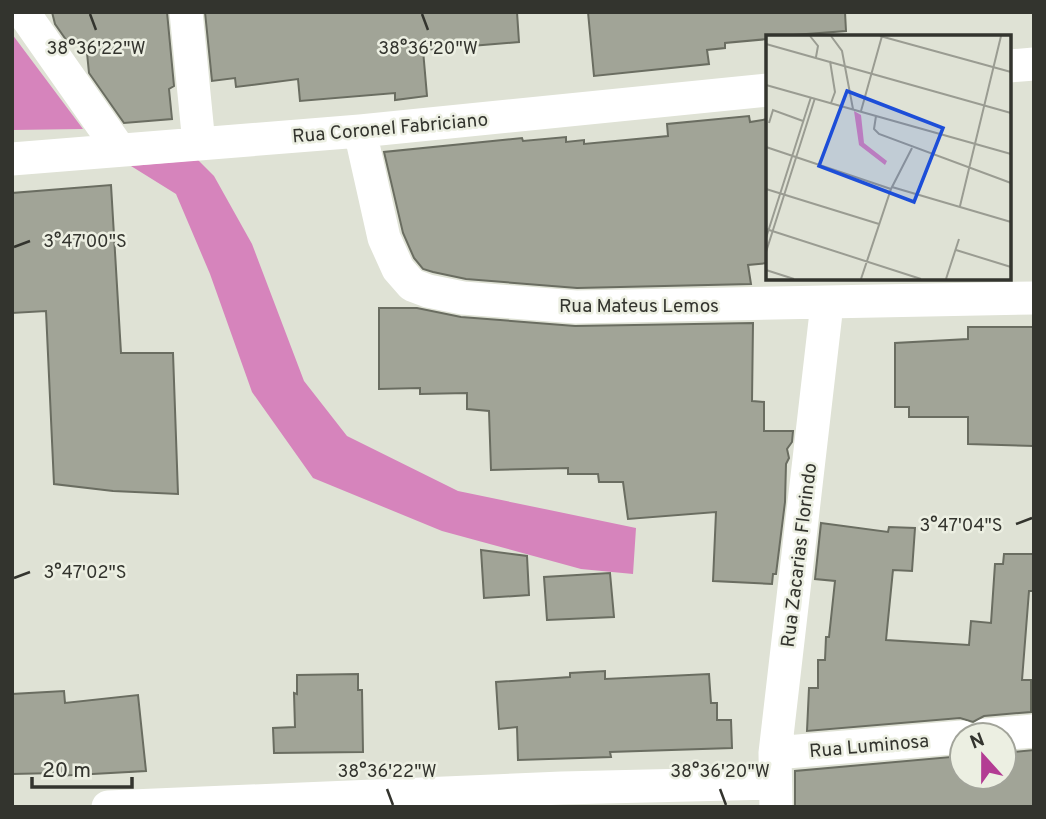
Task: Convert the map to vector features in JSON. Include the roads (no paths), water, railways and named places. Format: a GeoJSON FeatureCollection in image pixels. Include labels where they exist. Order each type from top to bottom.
{"type":"FeatureCollection","features":[{"type":"Feature","properties":{"kind":"street"},"geometry":{"type":"LineString","coordinates":[[23,12],[119,149]]}},
{"type":"Feature","properties":{"kind":"street"},"geometry":{"type":"LineString","coordinates":[[186,12],[200,144]]}},
{"type":"Feature","properties":{"kind":"street"},"geometry":{"type":"LineString","coordinates":[[1011,66],[1034,64]]}},
{"type":"Feature","properties":{"kind":"street","name":"Rua Coronel Fabriciano"},"geometry":{"type":"LineString","coordinates":[[12,159],[360,131],[766,90]]}},
{"type":"Feature","properties":{"kind":"street","name":"Rua Mateus Lemos"},"geometry":{"type":"LineString","coordinates":[[360,131],[384,238],[398,269],[412,285],[463,298],[576,307],[1034,298]]}},
{"type":"Feature","properties":{"kind":"street","name":"Rua Zacarias Florindo"},"geometry":{"type":"LineString","coordinates":[[775,781],[827,304]]}},
{"type":"Feature","properties":{"kind":"street","name":"Rua Luminosa"},"geometry":{"type":"LineString","coordinates":[[108,807],[775,781],[948,740]]}}]}
